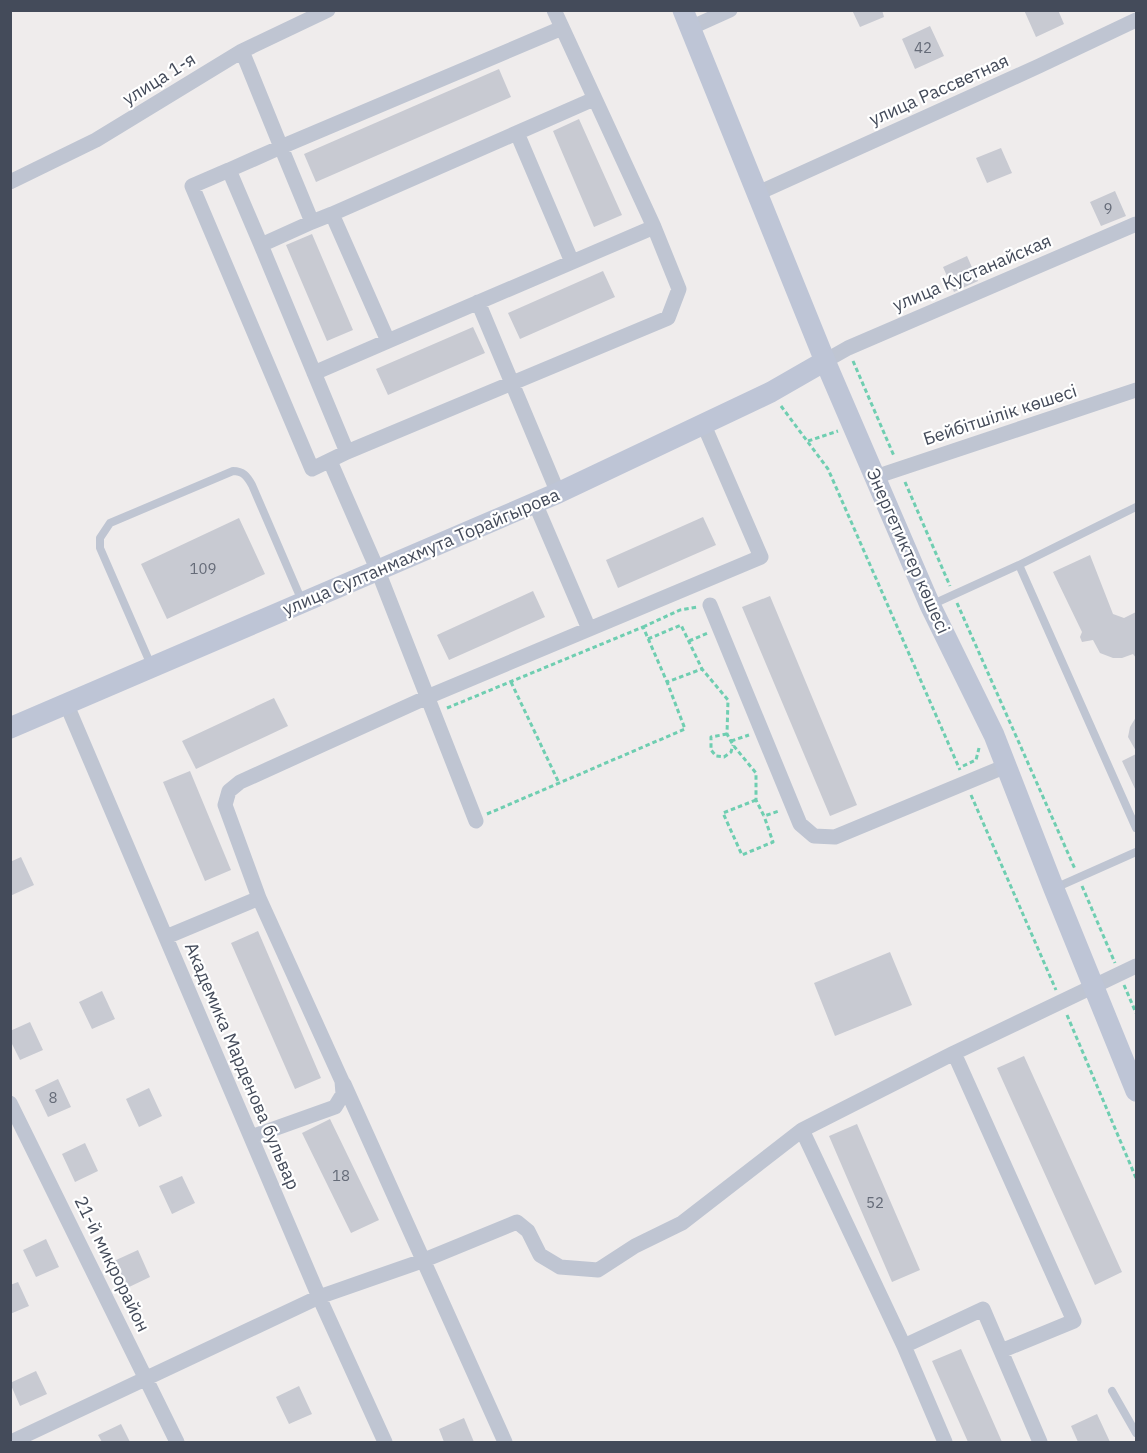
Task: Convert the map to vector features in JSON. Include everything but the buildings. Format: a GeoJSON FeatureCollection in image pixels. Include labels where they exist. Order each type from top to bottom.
{"type":"FeatureCollection","features":[{"type":"Feature","properties":{"kind":"main road","name":"Энергетиктер көшесі"},"geometry":{"type":"LineString","coordinates":[[687,19],[825,361],[930,605],[994,735],[1137,1091]]}},
{"type":"Feature","properties":{"kind":"main road","name":"улица Султанмахмута Торайгырова"},"geometry":{"type":"LineString","coordinates":[[10,728],[558,493],[771,392],[825,361]]}},
{"type":"Feature","properties":{"kind":"street","name":"улица 1-я"},"geometry":{"type":"LineString","coordinates":[[10,182],[96,140],[242,51],[328,10]]}},
{"type":"Feature","properties":{"kind":"street"},"geometry":{"type":"LineString","coordinates":[[554,10],[654,227],[679,289],[668,318],[347,452],[312,469],[192,186],[562,28]]}},
{"type":"Feature","properties":{"kind":"street"},"geometry":{"type":"LineString","coordinates":[[687,19],[730,10]]}},
{"type":"Feature","properties":{"kind":"street","name":"улица Рассветная"},"geometry":{"type":"LineString","coordinates":[[756,194],[1137,20]]}},
{"type":"Feature","properties":{"kind":"street"},"geometry":{"type":"LineString","coordinates":[[242,51],[312,222]]}},
{"type":"Feature","properties":{"kind":"street"},"geometry":{"type":"LineString","coordinates":[[261,245],[594,99]]}},
{"type":"Feature","properties":{"kind":"street"},"geometry":{"type":"LineString","coordinates":[[517,133],[572,262]]}},
{"type":"Feature","properties":{"kind":"street"},"geometry":{"type":"LineString","coordinates":[[229,170],[347,452]]}},
{"type":"Feature","properties":{"kind":"street"},"geometry":{"type":"LineString","coordinates":[[333,214],[388,341]]}},
{"type":"Feature","properties":{"kind":"street","name":"улица Кустанайская"},"geometry":{"type":"LineString","coordinates":[[825,361],[848,348],[1137,224]]}},
{"type":"Feature","properties":{"kind":"street"},"geometry":{"type":"LineString","coordinates":[[314,373],[654,227]]}},
{"type":"Feature","properties":{"kind":"street"},"geometry":{"type":"LineString","coordinates":[[478,302],[558,493]]}},
{"type":"Feature","properties":{"kind":"street","name":"Бейбітшілік көшесі"},"geometry":{"type":"LineString","coordinates":[[875,477],[1137,390]]}},
{"type":"Feature","properties":{"kind":"street"},"geometry":{"type":"LineString","coordinates":[[506,1443],[259,898],[225,805],[229,791],[240,782],[503,664],[761,557],[703,423]]}},
{"type":"Feature","properties":{"kind":"street"},"geometry":{"type":"LineString","coordinates":[[330,461],[481,818]]}},
{"type":"Feature","properties":{"kind":"street"},"geometry":{"type":"LineString","coordinates":[[535,503],[589,629]]}},
{"type":"Feature","properties":{"kind":"street"},"geometry":{"type":"LineString","coordinates":[[710,605],[800,824],[814,836],[835,837],[1006,766]]}},
{"type":"Feature","properties":{"kind":"street","name":"Академика Марденова бульвар"},"geometry":{"type":"LineString","coordinates":[[66,703],[319,1297],[385,1443]]}},
{"type":"Feature","properties":{"kind":"street"},"geometry":{"type":"LineString","coordinates":[[166,937],[259,898]]}},
{"type":"Feature","properties":{"kind":"street"},"geometry":{"type":"LineString","coordinates":[[11,1443],[319,1297],[422,1261],[517,1222],[528,1231],[540,1255],[560,1267],[598,1270],[635,1246],[682,1222],[802,1130],[954,1053],[1137,966]]}},
{"type":"Feature","properties":{"kind":"street"},"geometry":{"type":"LineString","coordinates":[[954,1053],[1074,1321],[1001,1351]]}},
{"type":"Feature","properties":{"kind":"street"},"geometry":{"type":"LineString","coordinates":[[251,1137],[335,1107],[343,1094],[342,1081]]}},
{"type":"Feature","properties":{"kind":"street","name":"21-й микрорайон"},"geometry":{"type":"LineString","coordinates":[[10,1103],[177,1443]]}},
{"type":"Feature","properties":{"kind":"street"},"geometry":{"type":"LineString","coordinates":[[802,1130],[904,1346],[945,1443]]}},
{"type":"Feature","properties":{"kind":"street"},"geometry":{"type":"LineString","coordinates":[[904,1346],[983,1309],[1040,1443]]}},
{"type":"Feature","properties":{"kind":"lane"},"geometry":{"type":"LineString","coordinates":[[152,666],[100,548],[100,538],[110,523],[233,471],[240,471],[252,484],[303,603]]}},
{"type":"Feature","properties":{"kind":"lane"},"geometry":{"type":"LineString","coordinates":[[930,605],[1019,565],[1137,507]]}},
{"type":"Feature","properties":{"kind":"lane"},"geometry":{"type":"LineString","coordinates":[[1019,565],[1137,828]]}},
{"type":"Feature","properties":{"kind":"lane"},"geometry":{"type":"LineString","coordinates":[[1054,889],[1137,852]]}},
{"type":"Feature","properties":{"kind":"lane"},"geometry":{"type":"LineString","coordinates":[[1112,1390],[1137,1432]]}},
{"type":"Feature","properties":{"kind":"path"},"geometry":{"type":"LineString","coordinates":[[848,348],[1137,1013]]}},
{"type":"Feature","properties":{"kind":"path"},"geometry":{"type":"LineString","coordinates":[[430,696],[440,711],[680,610],[710,605]]}},
{"type":"Feature","properties":{"kind":"path"},"geometry":{"type":"LineString","coordinates":[[648,639],[681,625],[702,669],[728,700],[727,734],[756,773],[756,800],[773,842],[742,855],[723,813],[756,800]]}},
{"type":"Feature","properties":{"kind":"path"},"geometry":{"type":"LineString","coordinates":[[481,818],[685,729],[643,627]]}},
{"type":"Feature","properties":{"kind":"path"},"geometry":{"type":"LineString","coordinates":[[503,664],[559,783]]}},
{"type":"Feature","properties":{"kind":"path"},"geometry":{"type":"LineString","coordinates":[[667,682],[702,669]]}},
{"type":"Feature","properties":{"kind":"path"},"geometry":{"type":"LineString","coordinates":[[727,734],[711,737],[711,750],[716,756],[724,757],[731,752],[733,745]]}},
{"type":"Feature","properties":{"kind":"path"},"geometry":{"type":"LineString","coordinates":[[951,772],[976,760],[980,741]]}},
{"type":"Feature","properties":{"kind":"path"},"geometry":{"type":"LineString","coordinates":[[764,816],[793,806]]}}]}
